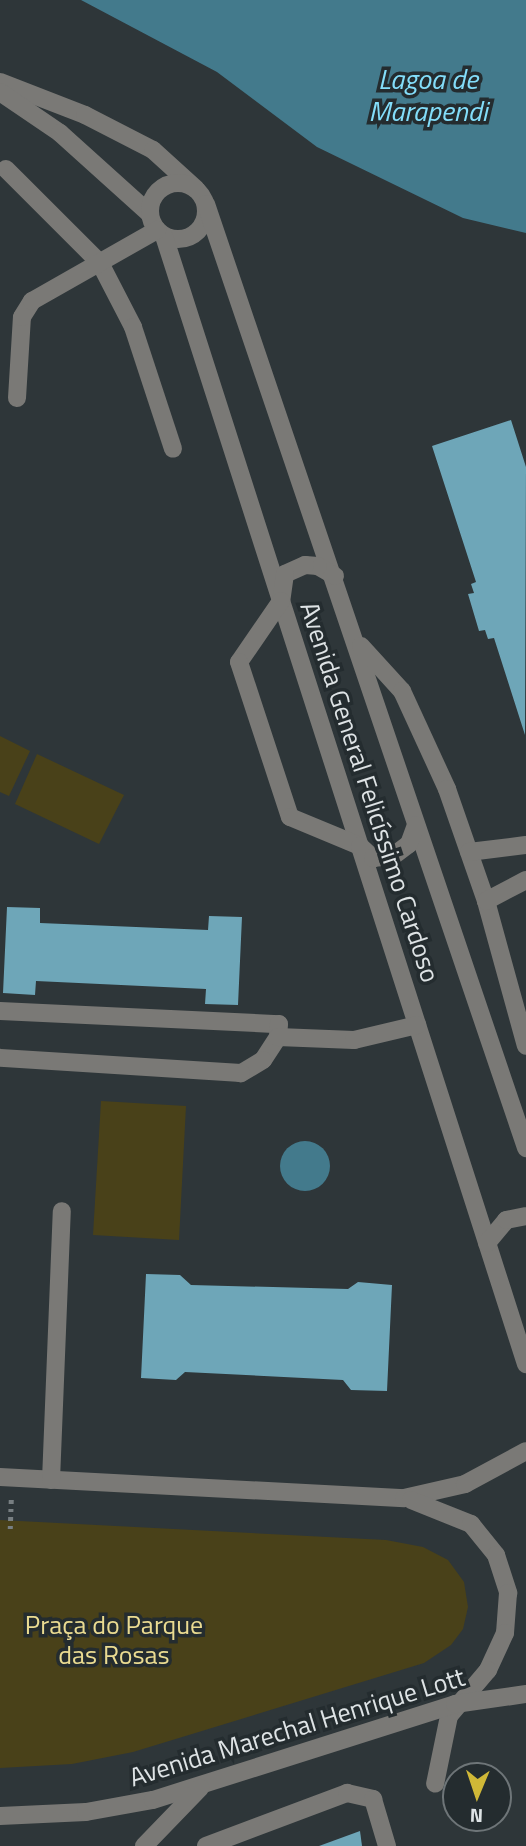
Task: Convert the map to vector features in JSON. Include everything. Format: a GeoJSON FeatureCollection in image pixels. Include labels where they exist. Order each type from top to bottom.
{"type":"FeatureCollection","features":[{"type":"Feature","properties":{"kind":"street","name":"Avenida General Felicíssimo Cardoso"},"geometry":{"type":"LineString","coordinates":[[0,82],[85,115],[153,150],[201,196],[335,576],[526,1148]]}},
{"type":"Feature","properties":{"kind":"street","name":"Avenida General Felicíssimo Cardoso"},"geometry":{"type":"LineString","coordinates":[[0,92],[60,132],[157,227],[281,601],[526,1364]]}},
{"type":"Feature","properties":{"kind":"street"},"geometry":{"type":"LineString","coordinates":[[6,169],[100,263],[133,327],[173,449]]}},
{"type":"Feature","properties":{"kind":"street"},"geometry":{"type":"LineString","coordinates":[[178,183],[201,196],[200,230],[183,239],[157,227],[161,189],[178,183]]}},
{"type":"Feature","properties":{"kind":"street"},"geometry":{"type":"LineString","coordinates":[[17,398],[22,317],[32,301],[157,227]]}},
{"type":"Feature","properties":{"kind":"street"},"geometry":{"type":"LineString","coordinates":[[335,576],[318,566],[294,569],[280,584],[281,601],[239,662],[290,817],[360,846],[373,858],[393,856],[409,844],[416,825]]}},
{"type":"Feature","properties":{"kind":"street"},"geometry":{"type":"LineString","coordinates":[[355,639],[402,691],[447,789],[486,901],[526,1046]]}},
{"type":"Feature","properties":{"kind":"street"},"geometry":{"type":"LineString","coordinates":[[468,852],[526,845]]}},
{"type":"Feature","properties":{"kind":"street"},"geometry":{"type":"LineString","coordinates":[[486,901],[526,880]]}},
{"type":"Feature","properties":{"kind":"street"},"geometry":{"type":"LineString","coordinates":[[0,1011],[279,1024],[278,1037],[256,1068],[241,1073],[0,1058]]}},
{"type":"Feature","properties":{"kind":"street"},"geometry":{"type":"LineString","coordinates":[[278,1037],[354,1040],[417,1025]]}},
{"type":"Feature","properties":{"kind":"street"},"geometry":{"type":"LineString","coordinates":[[51,1480],[62,1211]]}},
{"type":"Feature","properties":{"kind":"street"},"geometry":{"type":"LineString","coordinates":[[487,1243],[506,1220],[526,1216]]}},
{"type":"Feature","properties":{"kind":"street"},"geometry":{"type":"LineString","coordinates":[[404,1498],[465,1484],[526,1451]]}},
{"type":"Feature","properties":{"kind":"street"},"geometry":{"type":"LineString","coordinates":[[6,1477],[404,1498],[440,1508],[471,1524],[496,1555],[508,1593],[505,1633],[488,1670],[455,1704],[435,1784]]}},
{"type":"Feature","properties":{"kind":"street","name":"Avenida Marechal Henrique Lott"},"geometry":{"type":"LineString","coordinates":[[0,1816],[86,1812],[201,1788],[455,1704],[526,1694]]}},
{"type":"Feature","properties":{"kind":"street"},"geometry":{"type":"LineString","coordinates":[[144,1846],[201,1788]]}},
{"type":"Feature","properties":{"kind":"street"},"geometry":{"type":"LineString","coordinates":[[206,1846],[347,1793],[373,1799],[387,1846]]}},
{"type":"Feature","properties":{"kind":"path"},"geometry":{"type":"LineString","coordinates":[[6,1477],[10,1530]]}},
{"type":"Feature","properties":{"kind":"green space"},"geometry":{"type":"Polygon","coordinates":[[[0,736],[30,751],[9,796],[0,792],[0,736]]]}},
{"type":"Feature","properties":{"kind":"green space"},"geometry":{"type":"Polygon","coordinates":[[[37,754],[124,795],[99,844],[15,804],[37,754]]]}},
{"type":"Feature","properties":{"kind":"green space"},"geometry":{"type":"Polygon","coordinates":[[[101,1101],[186,1106],[179,1240],[93,1235],[101,1101]]]}},
{"type":"Feature","properties":{"kind":"green space","name":"Praça do Parque das Rosas"},"geometry":{"type":"Polygon","coordinates":[[[0,1520],[386,1540],[423,1547],[448,1560],[464,1582],[468,1607],[463,1629],[451,1645],[424,1663],[133,1752],[72,1764],[0,1768],[0,1520]]]}},
{"type":"Feature","properties":{"kind":"water","name":"Lagoa de Marapendi"},"geometry":{"type":"Polygon","coordinates":[[[81,0],[526,0],[526,233],[463,218],[317,147],[217,72],[81,0]]]}},
{"type":"Feature","properties":{"kind":"water"},"geometry":{"type":"Polygon","coordinates":[[[305,1141],[323,1148],[330,1166],[323,1184],[305,1191],[287,1184],[280,1166],[287,1148],[305,1141]]]}},
{"type":"Feature","properties":{"kind":"building"},"geometry":{"type":"Polygon","coordinates":[[[511,420],[526,467],[525,735],[494,638],[488,639],[485,630],[479,631],[468,594],[474,593],[471,584],[476,582],[432,446],[511,420]]]}},
{"type":"Feature","properties":{"kind":"building"},"geometry":{"type":"Polygon","coordinates":[[[7,907],[40,908],[40,923],[208,930],[209,916],[242,917],[238,1005],[205,1004],[206,989],[36,981],[35,995],[3,993],[7,907]]]}},
{"type":"Feature","properties":{"kind":"building"},"geometry":{"type":"Polygon","coordinates":[[[146,1274],[180,1275],[191,1285],[348,1289],[358,1282],[392,1285],[387,1391],[351,1390],[343,1380],[185,1372],[176,1380],[141,1378],[146,1274]]]}},
{"type":"Feature","properties":{"kind":"building"},"geometry":{"type":"Polygon","coordinates":[[[360,1831],[362,1846],[319,1846],[360,1831]]]}}]}
